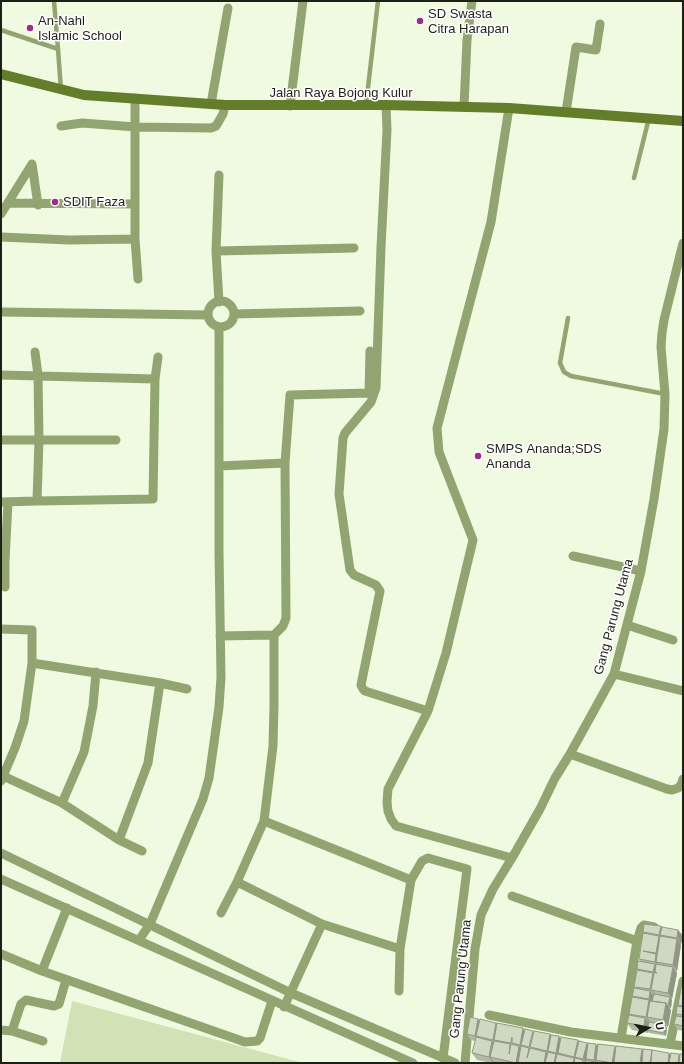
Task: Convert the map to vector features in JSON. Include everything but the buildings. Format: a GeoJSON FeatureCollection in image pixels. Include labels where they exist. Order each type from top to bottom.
{"type":"FeatureCollection","features":[{"type":"Feature","properties":{"kind":"main road","name":"Jalan Raya Bojong Kulur"},"geometry":{"type":"LineString","coordinates":[[1,74],[61,90],[84,94],[225,105],[386,105],[509,108],[683,121]]}},
{"type":"Feature","properties":{"kind":"street"},"geometry":{"type":"LineString","coordinates":[[290,106],[303,1]]}},
{"type":"Feature","properties":{"kind":"street"},"geometry":{"type":"LineString","coordinates":[[464,107],[467,40],[472,1]]}},
{"type":"Feature","properties":{"kind":"street"},"geometry":{"type":"LineString","coordinates":[[211,104],[228,8]]}},
{"type":"Feature","properties":{"kind":"street"},"geometry":{"type":"LineString","coordinates":[[566,112],[576,47],[596,50],[600,24]]}},
{"type":"Feature","properties":{"kind":"street"},"geometry":{"type":"LineString","coordinates":[[135,98],[136,127],[134,204],[138,279]]}},
{"type":"Feature","properties":{"kind":"street"},"geometry":{"type":"LineString","coordinates":[[61,126],[82,123],[136,127],[211,128],[216,126],[223,114],[225,105]]}},
{"type":"Feature","properties":{"kind":"street"},"geometry":{"type":"LineString","coordinates":[[386,105],[387,130],[376,388],[371,402],[345,433],[343,438],[339,494],[350,570],[354,575],[376,585],[380,591],[361,685],[365,691],[428,711]]}},
{"type":"Feature","properties":{"kind":"street"},"geometry":{"type":"LineString","coordinates":[[509,108],[491,222],[437,428],[439,452],[473,540],[446,653],[428,711],[388,789],[387,802],[388,811],[396,826],[512,858]]}},
{"type":"Feature","properties":{"kind":"street"},"geometry":{"type":"LineString","coordinates":[[1,214],[32,164],[38,205]]}},
{"type":"Feature","properties":{"kind":"street"},"geometry":{"type":"LineString","coordinates":[[219,175],[216,251],[219,302]]}},
{"type":"Feature","properties":{"kind":"street"},"geometry":{"type":"LineString","coordinates":[[8,204],[134,204]]}},
{"type":"Feature","properties":{"kind":"street"},"geometry":{"type":"LineString","coordinates":[[1,237],[70,240],[135,239]]}},
{"type":"Feature","properties":{"kind":"street","name":"Gang Parung Utama"},"geometry":{"type":"LineString","coordinates":[[465,1063],[475,949],[481,915],[492,889],[512,858],[614,674],[627,626],[641,571],[654,499],[664,428],[665,394],[661,347],[662,334],[664,320],[683,244]]}},
{"type":"Feature","properties":{"kind":"street"},"geometry":{"type":"LineString","coordinates":[[216,251],[354,248]]}},
{"type":"Feature","properties":{"kind":"street"},"geometry":{"type":"LineString","coordinates":[[219,302],[229,304],[234,314],[230,324],[225,327],[214,325],[210,321],[208,315],[211,306],[219,302]]}},
{"type":"Feature","properties":{"kind":"street"},"geometry":{"type":"LineString","coordinates":[[234,314],[360,311]]}},
{"type":"Feature","properties":{"kind":"street"},"geometry":{"type":"LineString","coordinates":[[1,312],[177,316],[208,315]]}},
{"type":"Feature","properties":{"kind":"street"},"geometry":{"type":"LineString","coordinates":[[139,940],[150,924],[193,825],[209,778],[221,677],[219,466],[220,327]]}},
{"type":"Feature","properties":{"kind":"street"},"geometry":{"type":"LineString","coordinates":[[220,636],[274,635],[283,626],[286,618],[285,463],[290,395],[369,393],[370,351]]}},
{"type":"Feature","properties":{"kind":"street"},"geometry":{"type":"LineString","coordinates":[[35,352],[38,375],[39,440],[37,501]]}},
{"type":"Feature","properties":{"kind":"street"},"geometry":{"type":"LineString","coordinates":[[5,587],[3,561],[5,502],[153,499],[155,379],[158,357]]}},
{"type":"Feature","properties":{"kind":"street"},"geometry":{"type":"LineString","coordinates":[[1,375],[155,379]]}},
{"type":"Feature","properties":{"kind":"street"},"geometry":{"type":"LineString","coordinates":[[1,440],[116,440]]}},
{"type":"Feature","properties":{"kind":"street"},"geometry":{"type":"LineString","coordinates":[[219,466],[285,463]]}},
{"type":"Feature","properties":{"kind":"street"},"geometry":{"type":"LineString","coordinates":[[572,556],[641,571]]}},
{"type":"Feature","properties":{"kind":"street"},"geometry":{"type":"LineString","coordinates":[[627,626],[673,640]]}},
{"type":"Feature","properties":{"kind":"street"},"geometry":{"type":"LineString","coordinates":[[1,629],[32,630],[32,663],[24,721],[15,748],[2,777],[62,803],[119,840],[142,851]]}},
{"type":"Feature","properties":{"kind":"street"},"geometry":{"type":"LineString","coordinates":[[221,913],[237,882],[264,821],[273,746],[274,635]]}},
{"type":"Feature","properties":{"kind":"street"},"geometry":{"type":"LineString","coordinates":[[32,663],[96,672],[187,689]]}},
{"type":"Feature","properties":{"kind":"street"},"geometry":{"type":"LineString","coordinates":[[62,803],[84,752],[93,706],[96,672]]}},
{"type":"Feature","properties":{"kind":"street"},"geometry":{"type":"LineString","coordinates":[[614,674],[683,691]]}},
{"type":"Feature","properties":{"kind":"street"},"geometry":{"type":"LineString","coordinates":[[119,840],[148,763],[160,683]]}},
{"type":"Feature","properties":{"kind":"street"},"geometry":{"type":"LineString","coordinates":[[570,754],[667,789],[672,790],[678,788],[683,779]]}},
{"type":"Feature","properties":{"kind":"street"},"geometry":{"type":"LineString","coordinates":[[264,821],[411,880]]}},
{"type":"Feature","properties":{"kind":"street"},"geometry":{"type":"LineString","coordinates":[[1,853],[291,993],[455,1063]]}},
{"type":"Feature","properties":{"kind":"street"},"geometry":{"type":"LineString","coordinates":[[400,991],[400,949],[411,880],[422,861],[428,858],[467,869],[443,1058]]}},
{"type":"Feature","properties":{"kind":"street"},"geometry":{"type":"LineString","coordinates":[[1,879],[139,940],[284,1007],[413,1063]]}},
{"type":"Feature","properties":{"kind":"street"},"geometry":{"type":"LineString","coordinates":[[237,882],[322,924],[400,949]]}},
{"type":"Feature","properties":{"kind":"street"},"geometry":{"type":"LineString","coordinates":[[512,896],[637,941]]}},
{"type":"Feature","properties":{"kind":"street"},"geometry":{"type":"LineString","coordinates":[[42,971],[67,908]]}},
{"type":"Feature","properties":{"kind":"street"},"geometry":{"type":"LineString","coordinates":[[284,1007],[322,924]]}},
{"type":"Feature","properties":{"kind":"street"},"geometry":{"type":"LineString","coordinates":[[621,1038],[637,941],[641,928],[644,925],[662,928]]}},
{"type":"Feature","properties":{"kind":"street"},"geometry":{"type":"LineString","coordinates":[[1,954],[66,980],[245,1042],[257,1041],[260,1038],[272,1001]]}},
{"type":"Feature","properties":{"kind":"street"},"geometry":{"type":"LineString","coordinates":[[12,1031],[22,1002],[29,1000],[57,1006],[60,1002],[66,980]]}},
{"type":"Feature","properties":{"kind":"street"},"geometry":{"type":"LineString","coordinates":[[670,1044],[683,981]]}},
{"type":"Feature","properties":{"kind":"street"},"geometry":{"type":"LineString","coordinates":[[489,1015],[571,1032],[683,1046]]}},
{"type":"Feature","properties":{"kind":"street"},"geometry":{"type":"LineString","coordinates":[[1,1030],[12,1031],[44,1041]]}},
{"type":"Feature","properties":{"kind":"lane"},"geometry":{"type":"LineString","coordinates":[[54,1],[61,90]]}},
{"type":"Feature","properties":{"kind":"lane"},"geometry":{"type":"LineString","coordinates":[[366,105],[378,1]]}},
{"type":"Feature","properties":{"kind":"lane"},"geometry":{"type":"LineString","coordinates":[[1,30],[58,49]]}},
{"type":"Feature","properties":{"kind":"lane"},"geometry":{"type":"LineString","coordinates":[[634,178],[649,118]]}},
{"type":"Feature","properties":{"kind":"lane"},"geometry":{"type":"LineString","coordinates":[[568,318],[560,363],[564,372],[571,376],[665,394]]}},
{"type":"Feature","properties":{"kind":"green space"},"geometry":{"type":"Polygon","coordinates":[[[72,1001],[303,1063],[60,1063],[72,1001]]]}},
{"type":"Feature","properties":{"kind":"place","name":"SD Swasta Citra Harapan"},"geometry":{"type":"Point","coordinates":[420,21]}},
{"type":"Feature","properties":{"kind":"place","name":"An-Nahl Islamic School"},"geometry":{"type":"Point","coordinates":[30,28]}},
{"type":"Feature","properties":{"kind":"place","name":"SDIT Faza"},"geometry":{"type":"Point","coordinates":[55,202]}},
{"type":"Feature","properties":{"kind":"place","name":"SMPS Ananda;SDS Ananda"},"geometry":{"type":"Point","coordinates":[478,456]}}]}
